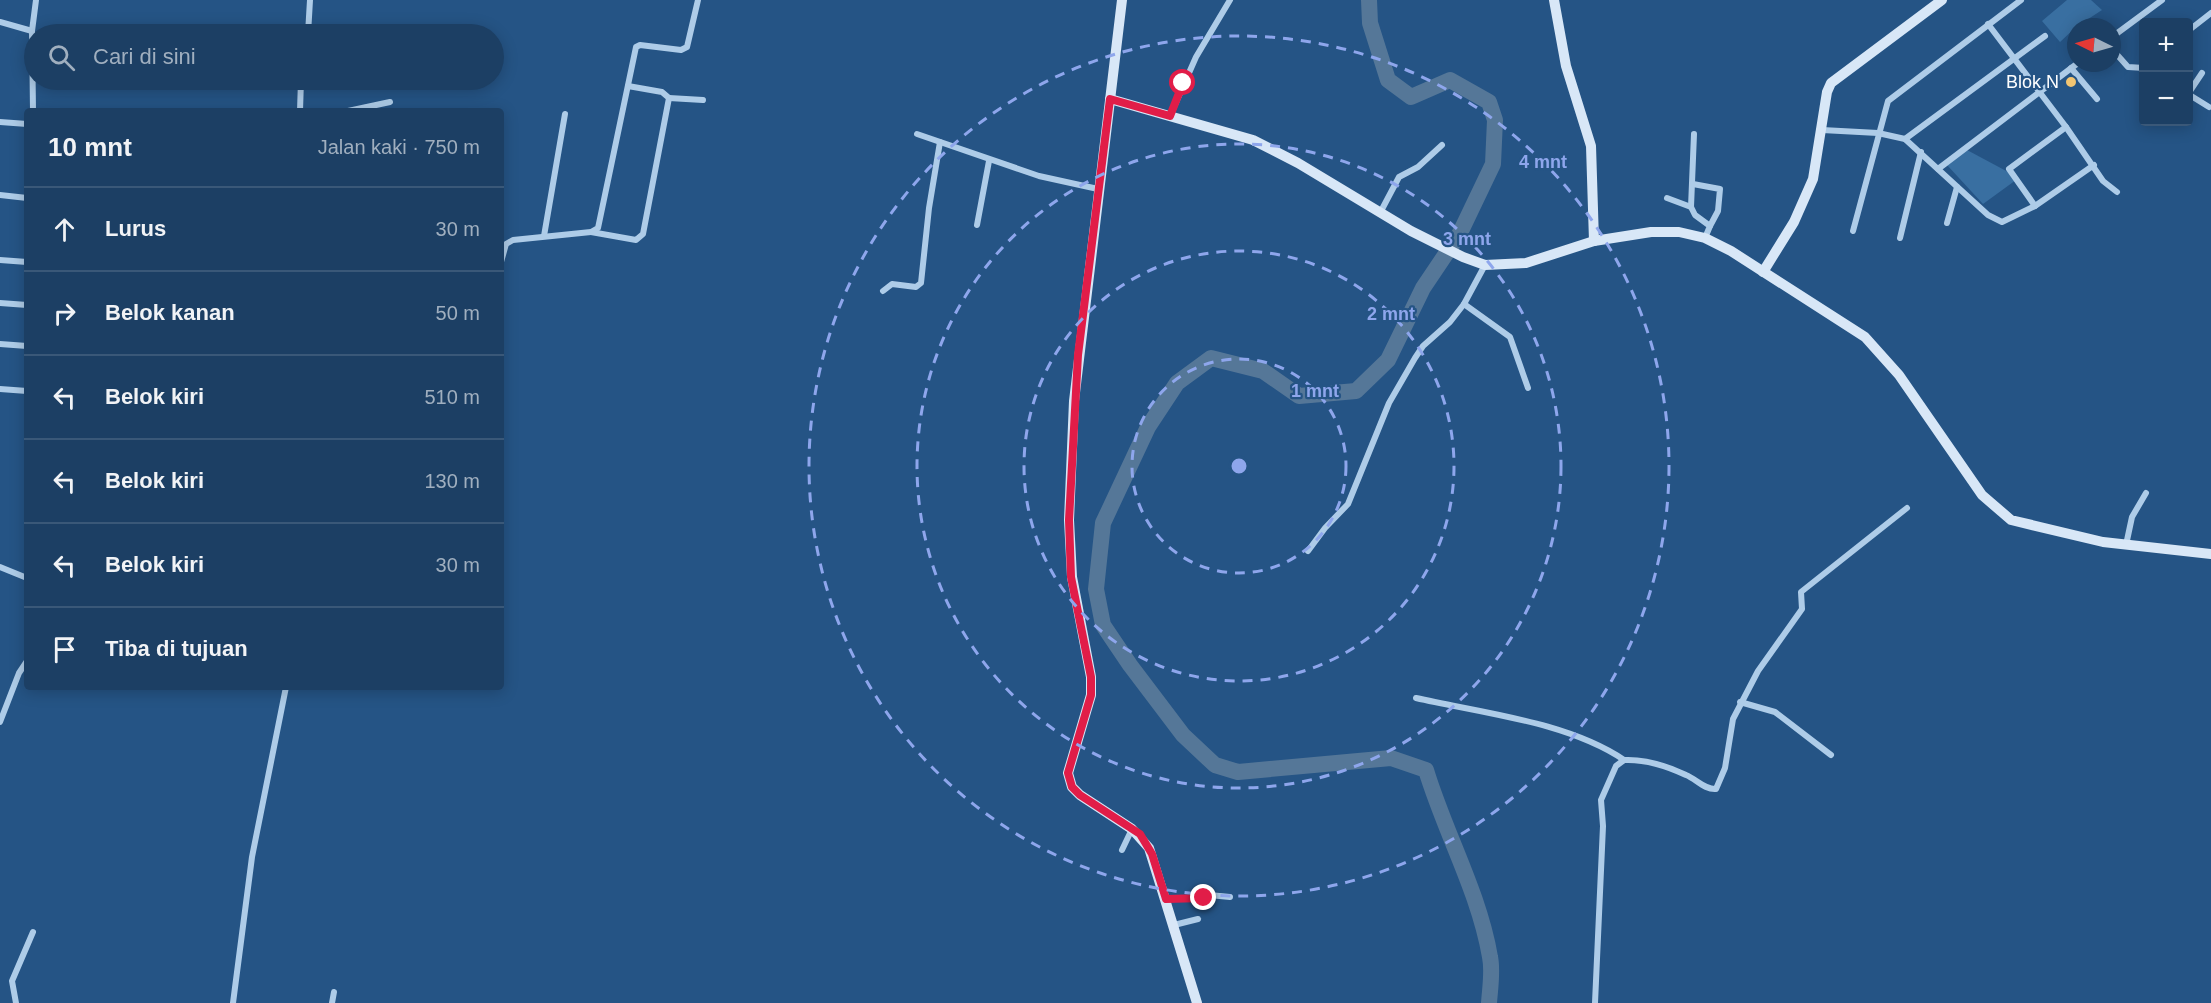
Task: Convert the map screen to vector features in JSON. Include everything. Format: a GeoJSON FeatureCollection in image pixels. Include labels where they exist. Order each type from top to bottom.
{"type":"FeatureCollection","features":[{"type":"Feature","properties":{"kind":"street"},"geometry":{"type":"LineString","coordinates":[[33,24],[36,0]]}},
{"type":"Feature","properties":{"kind":"street"},"geometry":{"type":"LineString","coordinates":[[309,24],[310,0]]}},
{"type":"Feature","properties":{"kind":"street"},"geometry":{"type":"LineString","coordinates":[[591,232],[600,226],[636,47],[640,45],[681,50],[687,47],[698,0]]}},
{"type":"Feature","properties":{"kind":"street"},"geometry":{"type":"LineString","coordinates":[[1122,0],[1076,378],[1069,520],[1071,577],[1091,677],[1091,695],[1068,773],[1072,787],[1080,795],[1140,834],[1152,854],[1197,1003]]}},
{"type":"Feature","properties":{"kind":"street"},"geometry":{"type":"LineString","coordinates":[[1170,116],[1196,57],[1230,0]]}},
{"type":"Feature","properties":{"kind":"street"},"geometry":{"type":"LineString","coordinates":[[1554,0],[1566,66],[1591,146],[1594,241]]}},
{"type":"Feature","properties":{"kind":"street"},"geometry":{"type":"LineString","coordinates":[[1763,272],[1783,242],[1813,179],[1827,92],[1831,83],[1942,0]]}},
{"type":"Feature","properties":{"kind":"street"},"geometry":{"type":"LineString","coordinates":[[1853,231],[1885,108],[1893,95],[2021,0]]}},
{"type":"Feature","properties":{"kind":"street"},"geometry":{"type":"LineString","coordinates":[[2121,30],[2158,1]]}},
{"type":"Feature","properties":{"kind":"street"},"geometry":{"type":"LineString","coordinates":[[2193,27],[2211,13]]}},
{"type":"Feature","properties":{"kind":"street"},"geometry":{"type":"LineString","coordinates":[[0,22],[24,29]]}},
{"type":"Feature","properties":{"kind":"street"},"geometry":{"type":"LineString","coordinates":[[1988,24],[2094,165],[2103,181],[2117,192]]}},
{"type":"Feature","properties":{"kind":"street"},"geometry":{"type":"LineString","coordinates":[[1905,139],[2012,57],[2045,36]]}},
{"type":"Feature","properties":{"kind":"street"},"geometry":{"type":"LineString","coordinates":[[2121,59],[2128,67],[2139,68]]}},
{"type":"Feature","properties":{"kind":"street"},"geometry":{"type":"LineString","coordinates":[[1938,169],[2067,72]]}},
{"type":"Feature","properties":{"kind":"street"},"geometry":{"type":"LineString","coordinates":[[2075,72],[2097,99]]}},
{"type":"Feature","properties":{"kind":"street"},"geometry":{"type":"LineString","coordinates":[[2193,86],[2202,73]]}},
{"type":"Feature","properties":{"kind":"street"},"geometry":{"type":"LineString","coordinates":[[628,86],[662,92],[669,98],[703,100]]}},
{"type":"Feature","properties":{"kind":"street"},"geometry":{"type":"LineString","coordinates":[[33,90],[33,108]]}},
{"type":"Feature","properties":{"kind":"street"},"geometry":{"type":"LineString","coordinates":[[300,108],[301,90]]}},
{"type":"Feature","properties":{"kind":"street"},"geometry":{"type":"LineString","coordinates":[[2193,97],[2209,106]]}},
{"type":"Feature","properties":{"kind":"street"},"geometry":{"type":"LineString","coordinates":[[504,251],[506,244],[513,240],[544,236],[591,232],[636,240],[642,237],[669,98]]}},
{"type":"Feature","properties":{"kind":"street"},"geometry":{"type":"LineString","coordinates":[[1110,99],[1253,140],[1298,163],[1411,231],[1463,257],[1485,265],[1526,262],[1594,241],[1664,231],[1705,238],[1731,251],[1865,338],[1882,354],[1959,464],[1982,495],[1999,512],[2026,525],[2126,545],[2211,554]]}},
{"type":"Feature","properties":{"kind":"street"},"geometry":{"type":"LineString","coordinates":[[362,108],[390,102]]}},
{"type":"Feature","properties":{"kind":"street"},"geometry":{"type":"LineString","coordinates":[[544,236],[566,114]]}},
{"type":"Feature","properties":{"kind":"street"},"geometry":{"type":"LineString","coordinates":[[0,122],[24,124]]}},
{"type":"Feature","properties":{"kind":"street"},"geometry":{"type":"LineString","coordinates":[[2035,206],[2009,169],[2066,127]]}},
{"type":"Feature","properties":{"kind":"street"},"geometry":{"type":"LineString","coordinates":[[1822,130],[1878,133],[1905,139],[1988,215],[2002,222],[2035,206],[2094,165]]}},
{"type":"Feature","properties":{"kind":"street"},"geometry":{"type":"LineString","coordinates":[[917,134],[989,161],[1038,176],[1098,189]]}},
{"type":"Feature","properties":{"kind":"street"},"geometry":{"type":"LineString","coordinates":[[1690,207],[1694,134]]}},
{"type":"Feature","properties":{"kind":"street"},"geometry":{"type":"LineString","coordinates":[[883,291],[892,284],[916,287],[921,283],[929,208],[940,142]]}},
{"type":"Feature","properties":{"kind":"street"},"geometry":{"type":"LineString","coordinates":[[1380,213],[1399,177],[1418,167],[1442,145]]}},
{"type":"Feature","properties":{"kind":"street"},"geometry":{"type":"LineString","coordinates":[[1900,238],[1921,152]]}},
{"type":"Feature","properties":{"kind":"street"},"geometry":{"type":"LineString","coordinates":[[977,225],[989,161]]}},
{"type":"Feature","properties":{"kind":"street"},"geometry":{"type":"LineString","coordinates":[[1693,184],[1715,186],[1720,189],[1718,211],[1705,238]]}},
{"type":"Feature","properties":{"kind":"street"},"geometry":{"type":"LineString","coordinates":[[1947,223],[1957,187]]}},
{"type":"Feature","properties":{"kind":"street"},"geometry":{"type":"LineString","coordinates":[[0,195],[24,198]]}},
{"type":"Feature","properties":{"kind":"street"},"geometry":{"type":"LineString","coordinates":[[1667,198],[1690,207],[1695,215],[1710,226]]}},
{"type":"Feature","properties":{"kind":"street"},"geometry":{"type":"LineString","coordinates":[[0,260],[24,262]]}},
{"type":"Feature","properties":{"kind":"street"},"geometry":{"type":"LineString","coordinates":[[1308,551],[1324,528],[1348,504],[1389,403],[1414,358],[1423,346],[1450,322],[1464,304],[1485,265]]}},
{"type":"Feature","properties":{"kind":"street"},"geometry":{"type":"LineString","coordinates":[[0,303],[24,305]]}},
{"type":"Feature","properties":{"kind":"street"},"geometry":{"type":"LineString","coordinates":[[1464,304],[1511,338],[1528,387]]}},
{"type":"Feature","properties":{"kind":"street"},"geometry":{"type":"LineString","coordinates":[[0,344],[24,346]]}},
{"type":"Feature","properties":{"kind":"street"},"geometry":{"type":"LineString","coordinates":[[0,389],[24,391]]}},
{"type":"Feature","properties":{"kind":"street"},"geometry":{"type":"LineString","coordinates":[[2126,545],[2132,517],[2146,493]]}},
{"type":"Feature","properties":{"kind":"street"},"geometry":{"type":"LineString","coordinates":[[1416,698],[1569,734],[1595,743],[1624,760],[1669,768],[1710,789],[1716,789],[1722,779],[1730,729],[1740,702],[1779,639],[1800,613],[1801,592],[1907,508]]}},
{"type":"Feature","properties":{"kind":"street"},"geometry":{"type":"LineString","coordinates":[[0,567],[24,577]]}},
{"type":"Feature","properties":{"kind":"street"},"geometry":{"type":"LineString","coordinates":[[0,722],[24,666]]}},
{"type":"Feature","properties":{"kind":"street"},"geometry":{"type":"LineString","coordinates":[[233,1003],[252,857],[285,690]]}},
{"type":"Feature","properties":{"kind":"street"},"geometry":{"type":"LineString","coordinates":[[1740,702],[1775,712],[1832,755]]}},
{"type":"Feature","properties":{"kind":"street"},"geometry":{"type":"LineString","coordinates":[[1595,1003],[1603,826],[1600,806],[1616,766],[1624,760]]}},
{"type":"Feature","properties":{"kind":"street"},"geometry":{"type":"LineString","coordinates":[[1122,850],[1132,829]]}},
{"type":"Feature","properties":{"kind":"street"},"geometry":{"type":"LineString","coordinates":[[1166,899],[1202,899],[1209,895],[1230,897]]}},
{"type":"Feature","properties":{"kind":"street"},"geometry":{"type":"LineString","coordinates":[[1174,926],[1198,919]]}},
{"type":"Feature","properties":{"kind":"street"},"geometry":{"type":"LineString","coordinates":[[16,1003],[12,981],[33,932]]}},
{"type":"Feature","properties":{"kind":"street"},"geometry":{"type":"LineString","coordinates":[[332,1003],[334,992]]}},
{"type":"Feature","properties":{"kind":"shaded area"},"geometry":{"type":"Polygon","coordinates":[[[2067,0],[2091,0],[2102,10],[2090,18],[2067,18],[2067,35],[2060,42],[2042,21],[2067,0]]]}},
{"type":"Feature","properties":{"kind":"shaded area"},"geometry":{"type":"Polygon","coordinates":[[[1967,150],[2010,173],[2016,180],[1983,204],[1947,165],[1967,150]]]}},
{"type":"Feature","properties":{"kind":"waterway"},"geometry":{"type":"LineString","coordinates":[[1369,0],[1370,23],[1388,80],[1411,97],[1450,80],[1489,102],[1495,120],[1493,164],[1460,233],[1423,288],[1388,360],[1356,391],[1299,396],[1263,371],[1211,358],[1177,383],[1148,427],[1103,523],[1096,589],[1103,625],[1130,665],[1183,735],[1215,765],[1238,772],[1391,758],[1426,770],[1470,886],[1485,933],[1491,968],[1489,1003]]}},
{"type":"Feature","properties":{"kind":"place","name":"Blok N"},"geometry":{"type":"Point","coordinates":[2071,82]}},
{"type":"Feature","properties":{"kind":"route"},"geometry":{"type":"LineString","coordinates":[[1183,83],[1170,116],[1110,99],[1078,355],[1072,430],[1069,520],[1071,577],[1091,677],[1091,695],[1086,718],[1070,762],[1068,780],[1072,787],[1093,805],[1140,834],[1152,854],[1166,899],[1204,898]]}}]}
